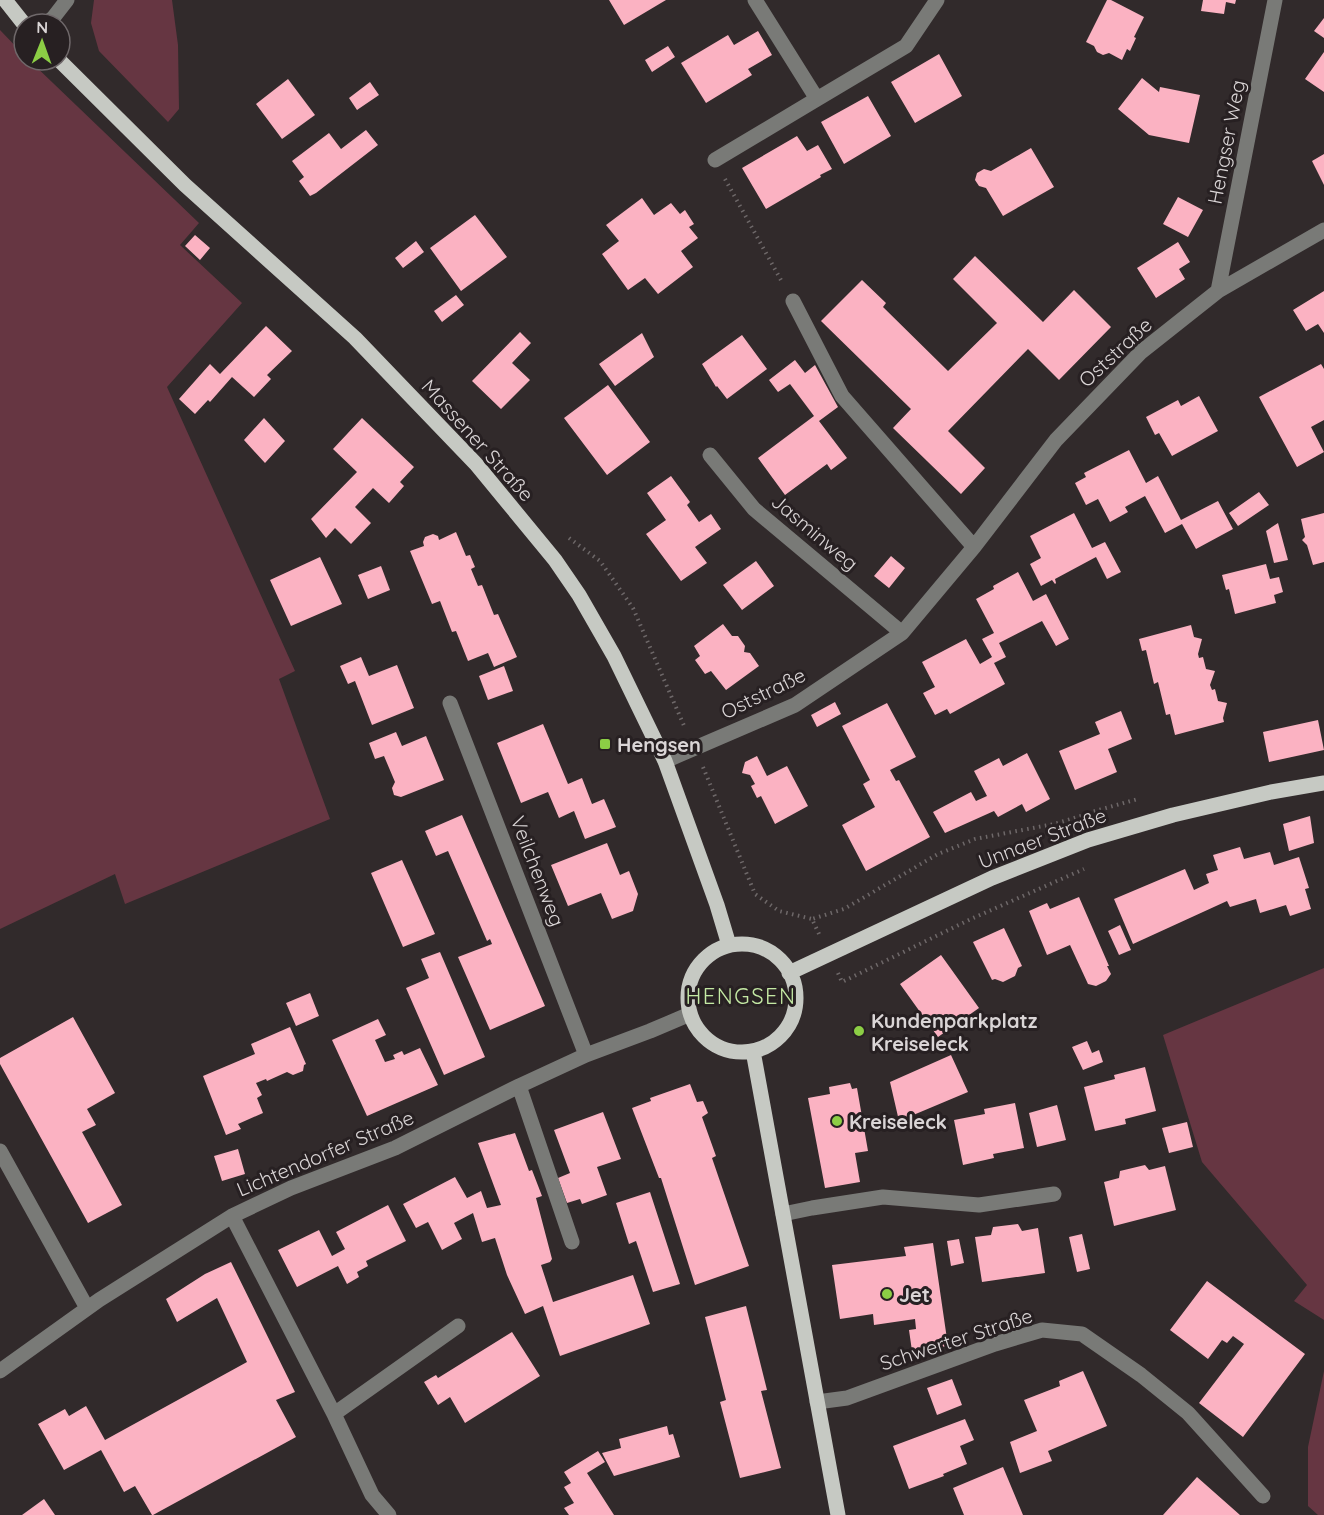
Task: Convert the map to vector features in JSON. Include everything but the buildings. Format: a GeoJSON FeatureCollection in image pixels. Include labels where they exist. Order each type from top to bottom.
{"type":"FeatureCollection","features":[{"type":"Feature","properties":{"kind":"main road"},"geometry":{"type":"LineString","coordinates":[[5,0],[14,12]]}},
{"type":"Feature","properties":{"kind":"main road","name":"Massener Straße"},"geometry":{"type":"LineString","coordinates":[[71,72],[185,185],[355,338],[476,464],[555,560],[579,595],[614,656],[665,761],[717,905],[729,945]]}},
{"type":"Feature","properties":{"kind":"main road","name":"Unnaer Straße"},"geometry":{"type":"LineString","coordinates":[[789,973],[992,878],[1088,840],[1173,815],[1271,792],[1324,783]]}},
{"type":"Feature","properties":{"kind":"main road"},"geometry":{"type":"LineString","coordinates":[[746,944],[762,948],[776,956],[789,973],[794,983],[796,999],[793,1015],[786,1030],[774,1041],[753,1051],[731,1050],[709,1041],[697,1029],[690,1014],[688,996],[691,979],[700,964],[713,952],[729,945],[746,944]]}},
{"type":"Feature","properties":{"kind":"main road"},"geometry":{"type":"LineString","coordinates":[[753,1051],[838,1515]]}},
{"type":"Feature","properties":{"kind":"street"},"geometry":{"type":"LineString","coordinates":[[58,12],[67,0]]}},
{"type":"Feature","properties":{"kind":"street"},"geometry":{"type":"LineString","coordinates":[[755,0],[817,99]]}},
{"type":"Feature","properties":{"kind":"street"},"geometry":{"type":"LineString","coordinates":[[715,160],[906,46],[937,0]]}},
{"type":"Feature","properties":{"kind":"street","name":"Hengser Weg"},"geometry":{"type":"LineString","coordinates":[[1218,291],[1275,0]]}},
{"type":"Feature","properties":{"kind":"street","name":"Oststraße"},"geometry":{"type":"LineString","coordinates":[[665,761],[795,705],[902,633],[974,547],[1056,440],[1141,352],[1218,291],[1324,230]]}},
{"type":"Feature","properties":{"kind":"street"},"geometry":{"type":"LineString","coordinates":[[793,302],[842,396],[974,547]]}},
{"type":"Feature","properties":{"kind":"street","name":"Jasminweg"},"geometry":{"type":"LineString","coordinates":[[710,455],[754,509],[902,633]]}},
{"type":"Feature","properties":{"kind":"street","name":"Veilchenweg"},"geometry":{"type":"LineString","coordinates":[[450,703],[586,1054]]}},
{"type":"Feature","properties":{"kind":"street","name":"Lichtendorfer Straße"},"geometry":{"type":"LineString","coordinates":[[0,1371],[87,1308],[232,1216],[291,1188],[395,1148],[586,1054],[690,1014]]}},
{"type":"Feature","properties":{"kind":"street"},"geometry":{"type":"LineString","coordinates":[[519,1086],[572,1242]]}},
{"type":"Feature","properties":{"kind":"street"},"geometry":{"type":"LineString","coordinates":[[0,1150],[87,1308]]}},
{"type":"Feature","properties":{"kind":"street"},"geometry":{"type":"LineString","coordinates":[[783,1214],[883,1197],[979,1204],[1054,1194]]}},
{"type":"Feature","properties":{"kind":"street"},"geometry":{"type":"LineString","coordinates":[[232,1216],[334,1414],[372,1495],[389,1515]]}},
{"type":"Feature","properties":{"kind":"street"},"geometry":{"type":"LineString","coordinates":[[334,1414],[458,1326]]}},
{"type":"Feature","properties":{"kind":"street","name":"Schwerter Straße"},"geometry":{"type":"LineString","coordinates":[[817,1402],[847,1398],[995,1344],[1042,1330],[1082,1334],[1141,1375],[1188,1413],[1263,1496]]}},
{"type":"Feature","properties":{"kind":"path"},"geometry":{"type":"LineString","coordinates":[[715,160],[793,302]]}},
{"type":"Feature","properties":{"kind":"path"},"geometry":{"type":"LineString","coordinates":[[829,954],[842,982],[971,919],[1085,868]]}},
{"type":"Feature","properties":{"kind":"shaded area"},"geometry":{"type":"Polygon","coordinates":[[[94,0],[172,0],[178,45],[179,109],[168,122],[99,51],[91,23],[94,0]]]}},
{"type":"Feature","properties":{"kind":"shaded area"},"geometry":{"type":"Polygon","coordinates":[[[0,30],[12,42],[12,72],[42,72],[199,223],[180,245],[242,303],[167,387],[295,671],[279,679],[330,819],[125,904],[115,874],[0,929],[0,30]]]}},
{"type":"Feature","properties":{"kind":"shaded area"},"geometry":{"type":"Polygon","coordinates":[[[1324,968],[1324,1320],[1294,1301],[1307,1285],[1202,1162],[1163,1035],[1324,968]]]}},
{"type":"Feature","properties":{"kind":"shaded area"},"geometry":{"type":"Polygon","coordinates":[[[1324,1371],[1324,1515],[1318,1515],[1308,1506],[1308,1447],[1324,1371]]]}},
{"type":"Feature","properties":{"kind":"place","name":"Hengsen"},"geometry":{"type":"Point","coordinates":[605,744]}},
{"type":"Feature","properties":{"kind":"place","name":"Kundenparkplatz Kreiseleck"},"geometry":{"type":"Point","coordinates":[859,1031]}},
{"type":"Feature","properties":{"kind":"place","name":"Kreiseleck"},"geometry":{"type":"Point","coordinates":[837,1121]}},
{"type":"Feature","properties":{"kind":"place","name":"Jet"},"geometry":{"type":"Point","coordinates":[887,1294]}},
{"type":"Feature","properties":{"kind":"district","name":"HENGSEN"},"geometry":{"type":"Point","coordinates":[741,996]}}]}
